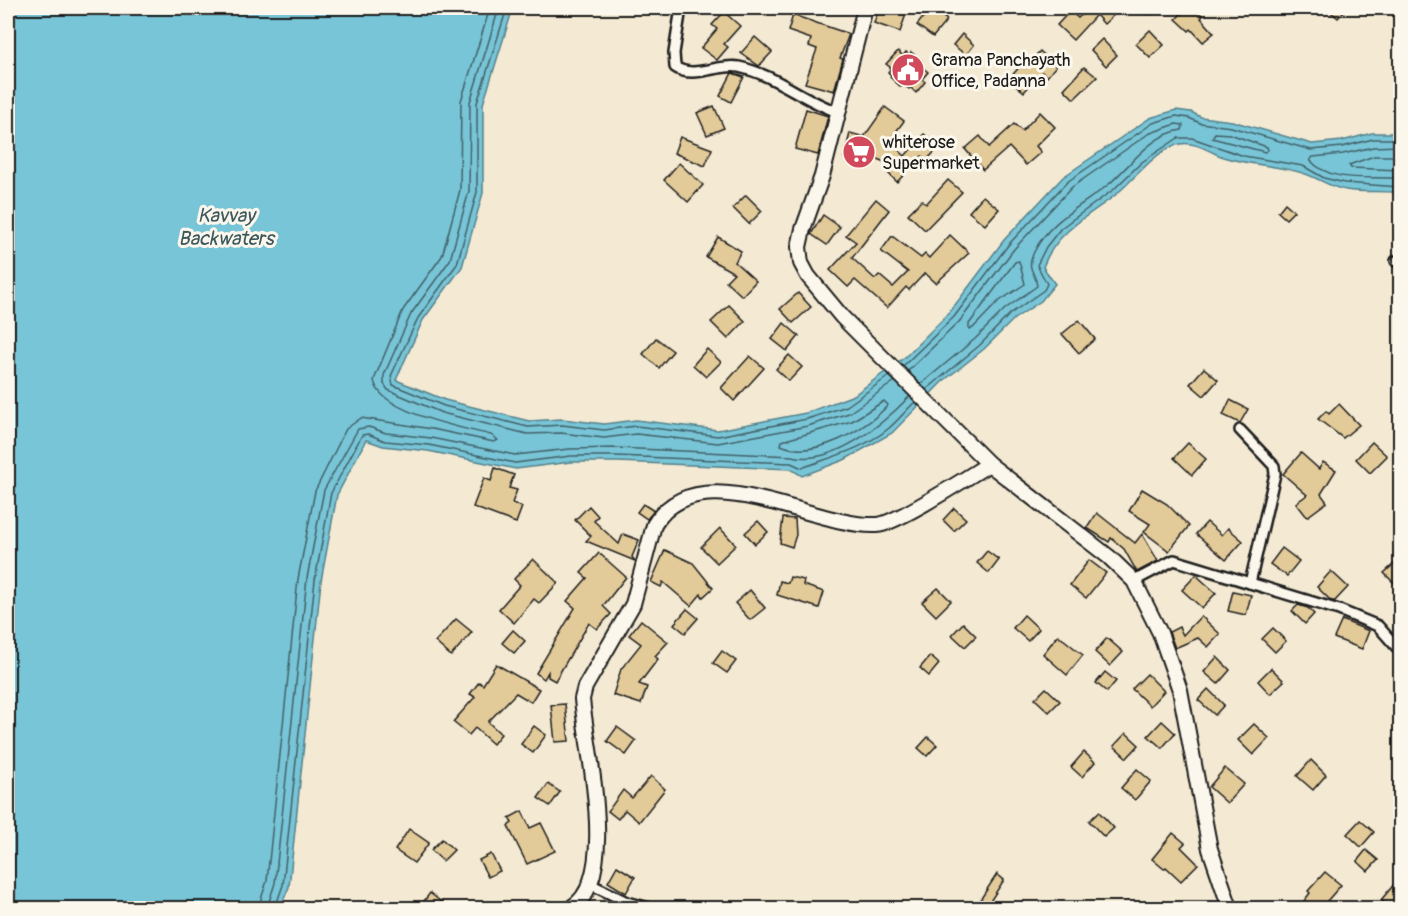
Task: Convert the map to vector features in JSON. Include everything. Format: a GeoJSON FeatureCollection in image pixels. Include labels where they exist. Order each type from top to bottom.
{"type":"FeatureCollection","features":[{"type":"Feature","properties":{"kind":"main road"},"geometry":{"type":"LineString","coordinates":[[865,8],[799,247],[801,262],[808,276],[842,317],[989,464],[1109,557],[1134,581],[1160,633],[1180,690],[1210,849],[1230,909]]}},
{"type":"Feature","properties":{"kind":"main road"},"geometry":{"type":"LineString","coordinates":[[571,909],[583,898],[590,884],[597,855],[599,829],[582,699],[585,687],[633,604],[654,525],[660,515],[674,504],[708,493],[741,494],[856,524],[879,525],[989,464]]}},
{"type":"Feature","properties":{"kind":"street"},"geometry":{"type":"LineString","coordinates":[[681,8],[674,53],[675,67],[680,71],[692,72],[723,66],[739,67],[790,87],[809,99],[838,112]]}},
{"type":"Feature","properties":{"kind":"street"},"geometry":{"type":"LineString","coordinates":[[1240,430],[1274,466],[1275,474],[1250,583]]}},
{"type":"Feature","properties":{"kind":"street"},"geometry":{"type":"LineString","coordinates":[[1134,581],[1174,560],[1339,610],[1378,626],[1401,651]]}},
{"type":"Feature","properties":{"kind":"street"},"geometry":{"type":"LineString","coordinates":[[590,884],[627,902],[649,909]]}},
{"type":"Feature","properties":{"kind":"water","name":"Kavvay Backwaters"},"geometry":{"type":"Polygon","coordinates":[[[8,8],[513,8],[483,104],[483,193],[462,267],[423,320],[396,380],[445,400],[529,421],[562,419],[604,424],[636,420],[718,430],[806,413],[854,395],[905,357],[949,313],[1004,240],[1063,177],[1150,118],[1176,110],[1191,112],[1201,117],[1232,121],[1312,144],[1342,141],[1372,133],[1400,133],[1400,193],[1346,190],[1305,174],[1232,160],[1191,144],[1170,147],[1152,160],[1117,194],[1070,229],[1054,246],[1043,267],[1055,284],[1041,301],[1014,319],[984,349],[942,382],[892,433],[844,460],[802,476],[791,469],[617,462],[571,462],[516,469],[428,451],[383,446],[366,440],[337,495],[321,581],[289,887],[280,908],[8,908],[8,8]]]}},
{"type":"Feature","properties":{"kind":"building"},"geometry":{"type":"Polygon","coordinates":[[[879,8],[908,8],[900,32],[874,23],[879,8]]]}},
{"type":"Feature","properties":{"kind":"building"},"geometry":{"type":"Polygon","coordinates":[[[931,8],[947,20],[933,37],[917,25],[931,8]]]}},
{"type":"Feature","properties":{"kind":"building"},"geometry":{"type":"Polygon","coordinates":[[[1089,8],[1112,8],[1116,13],[1104,24],[1096,15],[1073,40],[1057,25],[1070,11],[1078,18],[1089,8]]]}},
{"type":"Feature","properties":{"kind":"building"},"geometry":{"type":"Polygon","coordinates":[[[1187,8],[1194,8],[1203,16],[1201,18],[1214,33],[1203,42],[1191,29],[1189,31],[1176,19],[1187,8]]]}},
{"type":"Feature","properties":{"kind":"building"},"geometry":{"type":"Polygon","coordinates":[[[1326,8],[1347,8],[1338,18],[1326,8]]]}},
{"type":"Feature","properties":{"kind":"building"},"geometry":{"type":"Polygon","coordinates":[[[724,12],[740,26],[724,44],[728,47],[717,60],[701,48],[717,29],[712,25],[724,12]]]}},
{"type":"Feature","properties":{"kind":"building"},"geometry":{"type":"Polygon","coordinates":[[[793,15],[849,34],[840,58],[843,59],[834,91],[805,83],[817,49],[809,46],[811,39],[788,31],[793,15]]]}},
{"type":"Feature","properties":{"kind":"building"},"geometry":{"type":"Polygon","coordinates":[[[1150,30],[1164,45],[1150,58],[1136,44],[1150,30]]]}},
{"type":"Feature","properties":{"kind":"building"},"geometry":{"type":"Polygon","coordinates":[[[962,34],[974,45],[966,55],[953,45],[962,34]]]}},
{"type":"Feature","properties":{"kind":"building"},"geometry":{"type":"Polygon","coordinates":[[[755,37],[772,52],[759,66],[741,53],[755,37]]]}},
{"type":"Feature","properties":{"kind":"building"},"geometry":{"type":"Polygon","coordinates":[[[1102,39],[1117,55],[1106,66],[1091,50],[1102,39]]]}},
{"type":"Feature","properties":{"kind":"building","name":"Grama Panchayath Office, Padanna"},"geometry":{"type":"Polygon","coordinates":[[[898,51],[903,56],[906,52],[909,55],[911,52],[922,61],[919,64],[928,72],[922,79],[925,82],[916,93],[910,87],[909,89],[903,85],[901,87],[890,77],[888,72],[891,68],[886,64],[898,51]]]}},
{"type":"Feature","properties":{"kind":"building"},"geometry":{"type":"Polygon","coordinates":[[[1040,51],[1056,66],[1047,77],[1042,72],[1024,92],[1009,79],[1021,65],[1024,68],[1040,51]]]}},
{"type":"Feature","properties":{"kind":"building"},"geometry":{"type":"Polygon","coordinates":[[[1084,67],[1097,77],[1074,99],[1064,89],[1084,67]]]}},
{"type":"Feature","properties":{"kind":"building"},"geometry":{"type":"Polygon","coordinates":[[[732,73],[744,77],[731,102],[720,96],[732,73]]]}},
{"type":"Feature","properties":{"kind":"building"},"geometry":{"type":"Polygon","coordinates":[[[714,106],[724,128],[707,135],[697,113],[714,106]]]}},
{"type":"Feature","properties":{"kind":"building"},"geometry":{"type":"Polygon","coordinates":[[[885,107],[904,121],[889,141],[905,156],[924,134],[939,147],[927,160],[922,156],[897,182],[884,169],[889,165],[868,153],[865,163],[844,158],[850,133],[864,137],[885,107]]]}},
{"type":"Feature","properties":{"kind":"building"},"geometry":{"type":"Polygon","coordinates":[[[806,109],[828,116],[818,155],[795,149],[806,109]]]}},
{"type":"Feature","properties":{"kind":"building"},"geometry":{"type":"Polygon","coordinates":[[[1040,112],[1055,127],[1036,146],[1041,152],[1026,165],[1009,147],[983,170],[965,149],[980,136],[989,147],[1014,124],[1022,131],[1040,112]]]}},
{"type":"Feature","properties":{"kind":"building"},"geometry":{"type":"Polygon","coordinates":[[[680,137],[712,149],[705,166],[674,153],[680,137]]]}},
{"type":"Feature","properties":{"kind":"building"},"geometry":{"type":"Polygon","coordinates":[[[679,163],[703,185],[688,202],[664,180],[679,163]]]}},
{"type":"Feature","properties":{"kind":"building"},"geometry":{"type":"Polygon","coordinates":[[[948,180],[962,192],[925,230],[908,214],[922,200],[926,204],[948,180]]]}},
{"type":"Feature","properties":{"kind":"building"},"geometry":{"type":"Polygon","coordinates":[[[746,195],[762,211],[749,224],[733,208],[746,195]]]}},
{"type":"Feature","properties":{"kind":"building"},"geometry":{"type":"Polygon","coordinates":[[[983,196],[999,209],[985,225],[969,212],[983,196]]]}},
{"type":"Feature","properties":{"kind":"building"},"geometry":{"type":"Polygon","coordinates":[[[876,199],[889,210],[852,258],[875,279],[879,275],[893,287],[908,272],[881,251],[892,236],[921,258],[925,254],[929,258],[950,235],[969,253],[936,283],[925,273],[909,290],[906,287],[887,308],[855,280],[848,287],[830,270],[856,242],[846,235],[876,199]]]}},
{"type":"Feature","properties":{"kind":"building"},"geometry":{"type":"Polygon","coordinates":[[[1285,203],[1294,211],[1286,219],[1278,212],[1285,203]]]}},
{"type":"Feature","properties":{"kind":"building"},"geometry":{"type":"Polygon","coordinates":[[[823,215],[840,227],[827,245],[811,234],[823,215]]]}},
{"type":"Feature","properties":{"kind":"building"},"geometry":{"type":"Polygon","coordinates":[[[718,237],[741,251],[735,262],[756,281],[742,296],[726,281],[734,273],[706,257],[718,237]]]}},
{"type":"Feature","properties":{"kind":"building"},"geometry":{"type":"Polygon","coordinates":[[[798,293],[811,307],[793,323],[780,309],[798,293]]]}},
{"type":"Feature","properties":{"kind":"building"},"geometry":{"type":"Polygon","coordinates":[[[729,305],[745,321],[728,339],[711,322],[729,305]]]}},
{"type":"Feature","properties":{"kind":"building"},"geometry":{"type":"Polygon","coordinates":[[[1079,320],[1095,339],[1079,353],[1062,334],[1079,320]]]}},
{"type":"Feature","properties":{"kind":"building"},"geometry":{"type":"Polygon","coordinates":[[[784,323],[799,336],[787,351],[772,339],[784,323]]]}},
{"type":"Feature","properties":{"kind":"building"},"geometry":{"type":"Polygon","coordinates":[[[656,338],[673,351],[659,368],[643,354],[656,338]]]}},
{"type":"Feature","properties":{"kind":"building"},"geometry":{"type":"Polygon","coordinates":[[[707,349],[721,362],[706,377],[693,365],[707,349]]]}},
{"type":"Feature","properties":{"kind":"building"},"geometry":{"type":"Polygon","coordinates":[[[789,355],[802,367],[789,381],[776,369],[789,355]]]}},
{"type":"Feature","properties":{"kind":"building"},"geometry":{"type":"Polygon","coordinates":[[[750,356],[764,368],[734,401],[721,388],[750,356]]]}},
{"type":"Feature","properties":{"kind":"building"},"geometry":{"type":"Polygon","coordinates":[[[1204,368],[1218,380],[1204,396],[1190,384],[1204,368]]]}},
{"type":"Feature","properties":{"kind":"building"},"geometry":{"type":"Polygon","coordinates":[[[1230,400],[1248,409],[1240,423],[1223,415],[1230,400]]]}},
{"type":"Feature","properties":{"kind":"building"},"geometry":{"type":"Polygon","coordinates":[[[1339,404],[1359,425],[1343,438],[1318,419],[1326,411],[1329,414],[1339,404]]]}},
{"type":"Feature","properties":{"kind":"building"},"geometry":{"type":"Polygon","coordinates":[[[1372,442],[1387,456],[1370,473],[1356,459],[1372,442]]]}},
{"type":"Feature","properties":{"kind":"building"},"geometry":{"type":"Polygon","coordinates":[[[1188,443],[1206,459],[1192,475],[1174,458],[1188,443]]]}},
{"type":"Feature","properties":{"kind":"building"},"geometry":{"type":"Polygon","coordinates":[[[1301,453],[1319,469],[1323,462],[1336,470],[1321,494],[1327,502],[1307,517],[1296,503],[1307,495],[1283,474],[1301,453]]]}},
{"type":"Feature","properties":{"kind":"building"},"geometry":{"type":"Polygon","coordinates":[[[495,468],[514,475],[509,488],[517,490],[512,503],[522,507],[516,523],[473,507],[484,478],[491,481],[495,468]]]}},
{"type":"Feature","properties":{"kind":"building"},"geometry":{"type":"Polygon","coordinates":[[[1142,489],[1167,504],[1189,526],[1169,551],[1144,532],[1150,524],[1129,511],[1142,489]]]}},
{"type":"Feature","properties":{"kind":"building"},"geometry":{"type":"Polygon","coordinates":[[[643,504],[654,511],[647,519],[637,512],[643,504]]]}},
{"type":"Feature","properties":{"kind":"building"},"geometry":{"type":"Polygon","coordinates":[[[589,506],[598,516],[594,521],[619,544],[623,534],[639,540],[632,557],[635,561],[586,541],[591,536],[575,520],[589,506]]]}},
{"type":"Feature","properties":{"kind":"building"},"geometry":{"type":"Polygon","coordinates":[[[954,508],[966,519],[954,531],[943,520],[954,508]]]}},
{"type":"Feature","properties":{"kind":"building"},"geometry":{"type":"Polygon","coordinates":[[[1097,513],[1135,543],[1142,534],[1158,561],[1137,572],[1124,549],[1111,538],[1109,542],[1087,528],[1097,513]]]}},
{"type":"Feature","properties":{"kind":"building"},"geometry":{"type":"Polygon","coordinates":[[[783,518],[795,519],[796,535],[792,547],[780,543],[783,518]]]}},
{"type":"Feature","properties":{"kind":"building"},"geometry":{"type":"Polygon","coordinates":[[[758,521],[768,532],[755,544],[745,533],[758,521]]]}},
{"type":"Feature","properties":{"kind":"building"},"geometry":{"type":"Polygon","coordinates":[[[1207,522],[1222,535],[1228,528],[1243,541],[1226,560],[1196,534],[1207,522]]]}},
{"type":"Feature","properties":{"kind":"building"},"geometry":{"type":"Polygon","coordinates":[[[720,528],[736,545],[717,563],[701,547],[720,528]]]}},
{"type":"Feature","properties":{"kind":"building"},"geometry":{"type":"Polygon","coordinates":[[[1282,548],[1299,561],[1287,576],[1270,564],[1282,548]]]}},
{"type":"Feature","properties":{"kind":"building"},"geometry":{"type":"Polygon","coordinates":[[[665,550],[693,563],[713,588],[703,597],[701,594],[691,606],[663,582],[661,587],[651,582],[665,550]]]}},
{"type":"Feature","properties":{"kind":"building"},"geometry":{"type":"Polygon","coordinates":[[[987,551],[999,560],[989,573],[977,563],[987,551]]]}},
{"type":"Feature","properties":{"kind":"building"},"geometry":{"type":"Polygon","coordinates":[[[599,553],[626,577],[603,606],[611,614],[597,629],[589,623],[555,681],[548,677],[548,672],[544,679],[536,673],[575,608],[567,601],[587,578],[581,573],[599,553]]]}},
{"type":"Feature","properties":{"kind":"building"},"geometry":{"type":"Polygon","coordinates":[[[533,559],[558,583],[539,603],[534,599],[514,623],[499,609],[520,585],[514,579],[533,559]]]}},
{"type":"Feature","properties":{"kind":"building"},"geometry":{"type":"Polygon","coordinates":[[[1089,560],[1106,573],[1086,598],[1070,585],[1089,560]]]}},
{"type":"Feature","properties":{"kind":"building"},"geometry":{"type":"Polygon","coordinates":[[[1395,563],[1401,569],[1401,590],[1384,573],[1395,563]]]}},
{"type":"Feature","properties":{"kind":"building"},"geometry":{"type":"Polygon","coordinates":[[[1331,571],[1348,587],[1335,601],[1331,601],[1317,587],[1331,571]]]}},
{"type":"Feature","properties":{"kind":"building"},"geometry":{"type":"Polygon","coordinates":[[[1196,575],[1216,593],[1202,608],[1182,590],[1196,575]]]}},
{"type":"Feature","properties":{"kind":"building"},"geometry":{"type":"Polygon","coordinates":[[[790,577],[804,580],[803,585],[824,592],[819,608],[777,595],[780,581],[788,583],[790,577]]]}},
{"type":"Feature","properties":{"kind":"building"},"geometry":{"type":"Polygon","coordinates":[[[938,588],[951,601],[936,616],[922,602],[938,588]]]}},
{"type":"Feature","properties":{"kind":"building"},"geometry":{"type":"Polygon","coordinates":[[[750,590],[765,608],[750,620],[735,603],[750,590]]]}},
{"type":"Feature","properties":{"kind":"building"},"geometry":{"type":"Polygon","coordinates":[[[1233,591],[1251,595],[1246,615],[1228,611],[1233,591]]]}},
{"type":"Feature","properties":{"kind":"building"},"geometry":{"type":"Polygon","coordinates":[[[1298,605],[1308,608],[1314,614],[1305,624],[1292,611],[1298,605]]]}},
{"type":"Feature","properties":{"kind":"building"},"geometry":{"type":"Polygon","coordinates":[[[687,609],[698,618],[685,633],[674,624],[687,609]]]}},
{"type":"Feature","properties":{"kind":"building"},"geometry":{"type":"Polygon","coordinates":[[[1024,615],[1039,629],[1028,641],[1013,628],[1024,615]]]}},
{"type":"Feature","properties":{"kind":"building"},"geometry":{"type":"Polygon","coordinates":[[[1201,616],[1220,634],[1208,647],[1198,638],[1175,648],[1169,632],[1179,627],[1183,635],[1201,616]]]}},
{"type":"Feature","properties":{"kind":"building"},"geometry":{"type":"Polygon","coordinates":[[[456,619],[472,632],[451,656],[435,642],[456,619]]]}},
{"type":"Feature","properties":{"kind":"building"},"geometry":{"type":"Polygon","coordinates":[[[641,620],[668,642],[655,656],[658,659],[639,684],[647,687],[641,704],[613,695],[621,669],[641,644],[629,635],[641,620]]]}},
{"type":"Feature","properties":{"kind":"building"},"geometry":{"type":"Polygon","coordinates":[[[1342,620],[1369,631],[1362,649],[1334,638],[1342,620]]]}},
{"type":"Feature","properties":{"kind":"building"},"geometry":{"type":"Polygon","coordinates":[[[963,623],[976,636],[965,647],[952,635],[963,623]]]}},
{"type":"Feature","properties":{"kind":"building"},"geometry":{"type":"Polygon","coordinates":[[[1273,628],[1286,641],[1275,652],[1262,639],[1273,628]]]}},
{"type":"Feature","properties":{"kind":"building"},"geometry":{"type":"Polygon","coordinates":[[[513,630],[525,641],[514,653],[502,643],[513,630]]]}},
{"type":"Feature","properties":{"kind":"building"},"geometry":{"type":"Polygon","coordinates":[[[1058,635],[1083,655],[1067,675],[1043,654],[1058,635]]]}},
{"type":"Feature","properties":{"kind":"building"},"geometry":{"type":"Polygon","coordinates":[[[1107,638],[1123,652],[1110,666],[1095,652],[1107,638]]]}},
{"type":"Feature","properties":{"kind":"building"},"geometry":{"type":"Polygon","coordinates":[[[722,651],[736,661],[727,673],[713,663],[722,651]]]}},
{"type":"Feature","properties":{"kind":"building"},"geometry":{"type":"Polygon","coordinates":[[[930,656],[939,664],[929,676],[920,668],[930,656]]]}},
{"type":"Feature","properties":{"kind":"building"},"geometry":{"type":"Polygon","coordinates":[[[1217,657],[1230,670],[1218,684],[1204,672],[1217,657]]]}},
{"type":"Feature","properties":{"kind":"building"},"geometry":{"type":"Polygon","coordinates":[[[496,664],[539,689],[531,702],[516,693],[488,722],[501,734],[493,744],[475,728],[469,735],[453,722],[475,697],[470,694],[479,682],[483,685],[496,664]]]}},
{"type":"Feature","properties":{"kind":"building"},"geometry":{"type":"Polygon","coordinates":[[[1271,668],[1284,681],[1270,694],[1258,681],[1271,668]]]}},
{"type":"Feature","properties":{"kind":"building"},"geometry":{"type":"Polygon","coordinates":[[[1105,672],[1116,681],[1107,692],[1096,683],[1105,672]]]}},
{"type":"Feature","properties":{"kind":"building"},"geometry":{"type":"Polygon","coordinates":[[[1147,674],[1164,691],[1150,706],[1132,689],[1147,674]]]}},
{"type":"Feature","properties":{"kind":"building"},"geometry":{"type":"Polygon","coordinates":[[[1046,688],[1060,701],[1049,712],[1035,699],[1046,688]]]}},
{"type":"Feature","properties":{"kind":"building"},"geometry":{"type":"Polygon","coordinates":[[[1208,689],[1224,705],[1215,715],[1198,700],[1208,689]]]}},
{"type":"Feature","properties":{"kind":"building"},"geometry":{"type":"Polygon","coordinates":[[[565,704],[569,741],[555,742],[551,705],[565,704]]]}},
{"type":"Feature","properties":{"kind":"building"},"geometry":{"type":"Polygon","coordinates":[[[1162,721],[1175,733],[1162,748],[1148,736],[1162,721]]]}},
{"type":"Feature","properties":{"kind":"building"},"geometry":{"type":"Polygon","coordinates":[[[1254,724],[1269,738],[1253,755],[1238,740],[1254,724]]]}},
{"type":"Feature","properties":{"kind":"building"},"geometry":{"type":"Polygon","coordinates":[[[534,726],[546,735],[533,753],[521,744],[534,726]]]}},
{"type":"Feature","properties":{"kind":"building"},"geometry":{"type":"Polygon","coordinates":[[[617,727],[636,741],[626,755],[607,741],[617,727]]]}},
{"type":"Feature","properties":{"kind":"building"},"geometry":{"type":"Polygon","coordinates":[[[1126,733],[1139,745],[1127,758],[1114,746],[1126,733]]]}},
{"type":"Feature","properties":{"kind":"building"},"geometry":{"type":"Polygon","coordinates":[[[928,737],[937,745],[927,756],[918,748],[928,737]]]}},
{"type":"Feature","properties":{"kind":"building"},"geometry":{"type":"Polygon","coordinates":[[[1084,752],[1095,762],[1082,777],[1071,767],[1084,752]]]}},
{"type":"Feature","properties":{"kind":"building"},"geometry":{"type":"Polygon","coordinates":[[[1311,760],[1326,775],[1313,790],[1297,776],[1311,760]]]}},
{"type":"Feature","properties":{"kind":"building"},"geometry":{"type":"Polygon","coordinates":[[[1225,768],[1244,784],[1227,803],[1209,787],[1225,768]]]}},
{"type":"Feature","properties":{"kind":"building"},"geometry":{"type":"Polygon","coordinates":[[[1137,769],[1151,781],[1135,800],[1121,788],[1137,769]]]}},
{"type":"Feature","properties":{"kind":"building"},"geometry":{"type":"Polygon","coordinates":[[[651,776],[665,789],[639,822],[625,810],[618,819],[608,811],[623,790],[632,798],[651,776]]]}},
{"type":"Feature","properties":{"kind":"building"},"geometry":{"type":"Polygon","coordinates":[[[548,784],[560,792],[550,806],[538,798],[548,784]]]}},
{"type":"Feature","properties":{"kind":"building"},"geometry":{"type":"Polygon","coordinates":[[[522,811],[530,828],[541,823],[555,851],[527,864],[508,826],[512,823],[509,818],[522,811]]]}},
{"type":"Feature","properties":{"kind":"building"},"geometry":{"type":"Polygon","coordinates":[[[1099,812],[1114,828],[1104,837],[1089,821],[1099,812]]]}},
{"type":"Feature","properties":{"kind":"building"},"geometry":{"type":"Polygon","coordinates":[[[1360,820],[1374,832],[1361,847],[1347,834],[1360,820]]]}},
{"type":"Feature","properties":{"kind":"building"},"geometry":{"type":"Polygon","coordinates":[[[409,829],[429,843],[414,863],[395,850],[409,829]]]}},
{"type":"Feature","properties":{"kind":"building"},"geometry":{"type":"Polygon","coordinates":[[[1173,833],[1185,843],[1181,847],[1198,864],[1181,881],[1166,867],[1164,869],[1152,859],[1173,833]]]}},
{"type":"Feature","properties":{"kind":"building"},"geometry":{"type":"Polygon","coordinates":[[[442,839],[454,850],[443,861],[431,850],[442,839]]]}},
{"type":"Feature","properties":{"kind":"building"},"geometry":{"type":"Polygon","coordinates":[[[1366,850],[1378,860],[1368,871],[1357,861],[1366,850]]]}},
{"type":"Feature","properties":{"kind":"building"},"geometry":{"type":"Polygon","coordinates":[[[491,854],[500,871],[488,877],[479,860],[491,854]]]}},
{"type":"Feature","properties":{"kind":"building"},"geometry":{"type":"Polygon","coordinates":[[[617,866],[635,877],[626,893],[608,882],[617,866]]]}},
{"type":"Feature","properties":{"kind":"building"},"geometry":{"type":"Polygon","coordinates":[[[1325,872],[1341,885],[1320,909],[1298,909],[1310,893],[1308,891],[1325,872]]]}},
{"type":"Feature","properties":{"kind":"building"},"geometry":{"type":"Polygon","coordinates":[[[997,874],[1004,880],[985,909],[974,909],[997,874]]]}},
{"type":"Feature","properties":{"kind":"building"},"geometry":{"type":"Polygon","coordinates":[[[1401,876],[1401,909],[1391,909],[1381,900],[1401,876]]]}},
{"type":"Feature","properties":{"kind":"building"},"geometry":{"type":"Polygon","coordinates":[[[430,893],[450,909],[418,909],[430,893]]]}},
{"type":"Feature","properties":{"kind":"place","name":"Grama Panchayath Office, Padanna"},"geometry":{"type":"Point","coordinates":[908,70]}},
{"type":"Feature","properties":{"kind":"place","name":"whiterose Supermarket"},"geometry":{"type":"Point","coordinates":[859,152]}}]}
